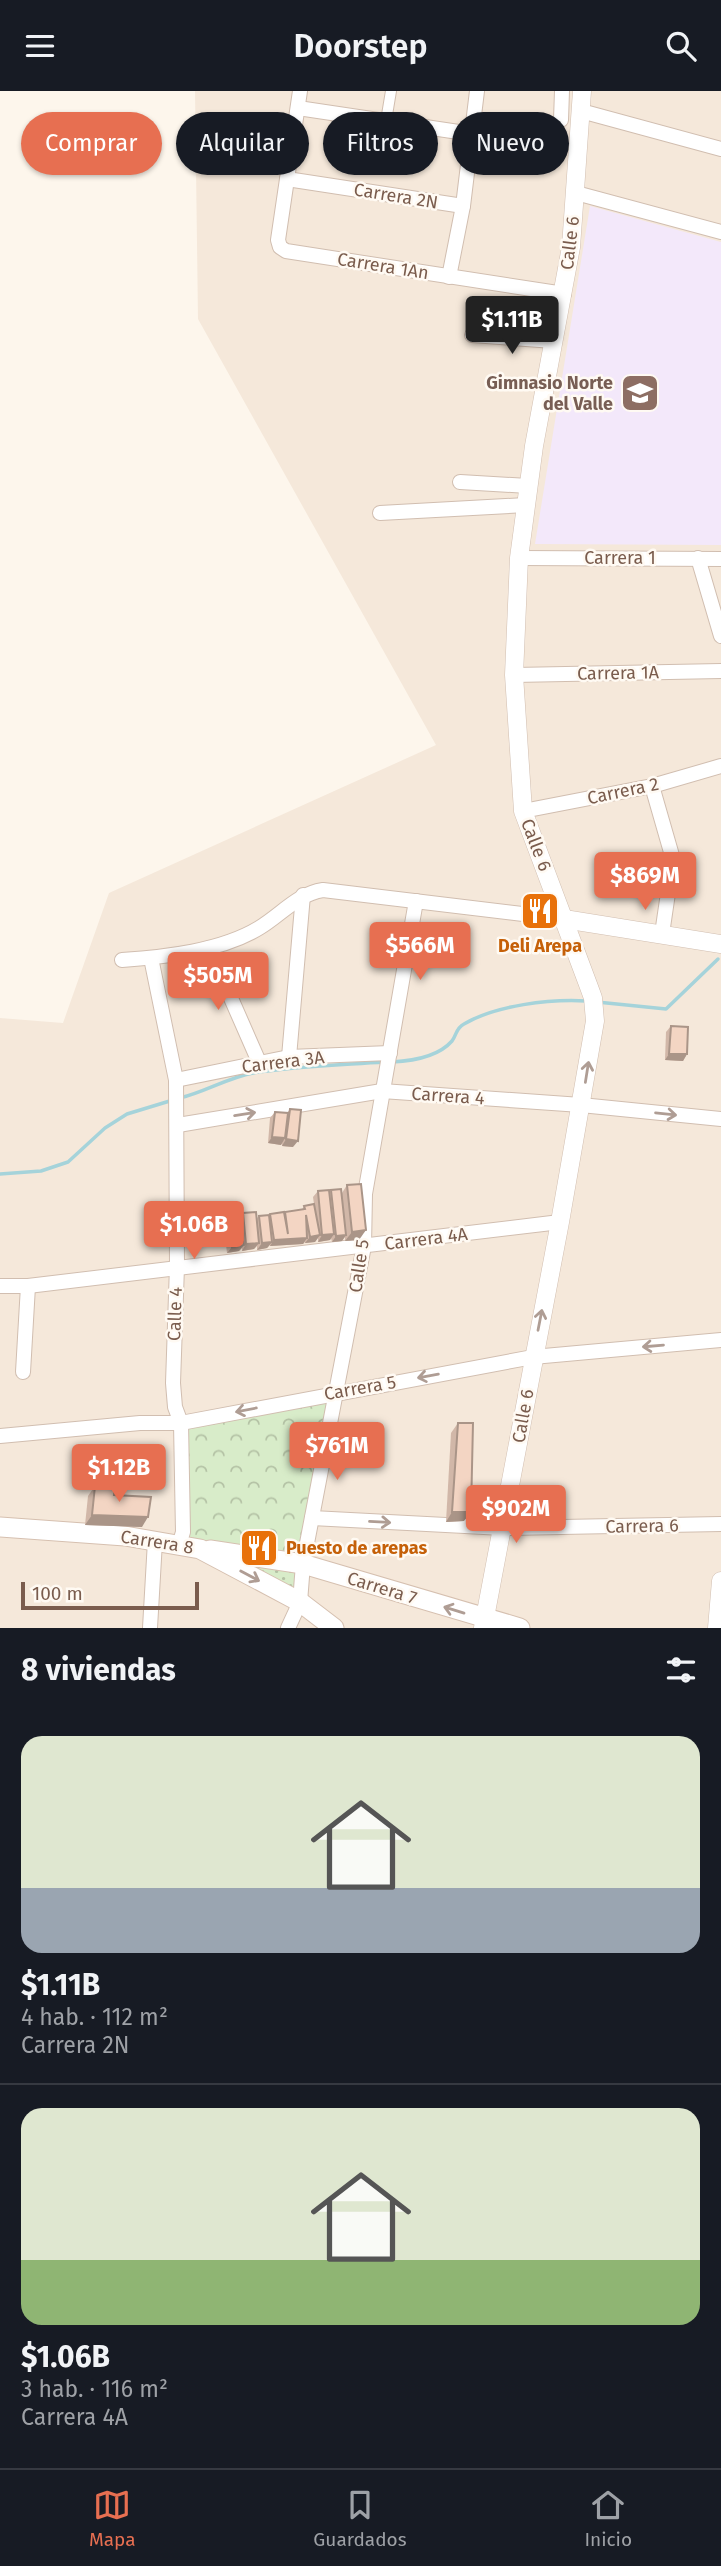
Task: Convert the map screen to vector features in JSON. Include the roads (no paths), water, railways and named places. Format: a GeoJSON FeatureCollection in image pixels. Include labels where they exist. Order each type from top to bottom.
{"type":"FeatureCollection","features":[{"type":"Feature","properties":{"kind":"main road","name":"Carrera 8"},"geometry":{"type":"LineString","coordinates":[[0,1527],[112,1535],[200,1549],[300,1602],[334,1628]]}},
{"type":"Feature","properties":{"kind":"main road","name":"Carrera 7"},"geometry":{"type":"LineString","coordinates":[[200,1549],[303,1564],[485,1624],[520,1628]]}},
{"type":"Feature","properties":{"kind":"street"},"geometry":{"type":"LineString","coordinates":[[287,179],[300,91]]}},
{"type":"Feature","properties":{"kind":"street"},"geometry":{"type":"LineString","coordinates":[[388,112],[391,91]]}},
{"type":"Feature","properties":{"kind":"street"},"geometry":{"type":"LineString","coordinates":[[475,112],[477,91]]}},
{"type":"Feature","properties":{"kind":"street"},"geometry":{"type":"LineString","coordinates":[[561,112],[562,91]]}},
{"type":"Feature","properties":{"kind":"street","name":"Calle 6"},"geometry":{"type":"LineString","coordinates":[[485,1624],[595,1021],[594,1004],[523,811],[514,675],[519,558],[528,486],[564,294],[576,193],[582,91]]}},
{"type":"Feature","properties":{"kind":"street"},"geometry":{"type":"LineString","coordinates":[[298,108],[325,112]]}},
{"type":"Feature","properties":{"kind":"street"},"geometry":{"type":"LineString","coordinates":[[581,111],[721,149]]}},
{"type":"Feature","properties":{"kind":"street"},"geometry":{"type":"LineString","coordinates":[[449,277],[467,175]]}},
{"type":"Feature","properties":{"kind":"street","name":"Carrera 2N"},"geometry":{"type":"LineString","coordinates":[[287,179],[463,206]]}},
{"type":"Feature","properties":{"kind":"street","name":"Carrera 1An"},"geometry":{"type":"LineString","coordinates":[[287,179],[278,240],[280,247],[286,251],[564,294]]}},
{"type":"Feature","properties":{"kind":"street"},"geometry":{"type":"LineString","coordinates":[[576,193],[721,232]]}},
{"type":"Feature","properties":{"kind":"street"},"geometry":{"type":"LineString","coordinates":[[472,335],[554,341]]}},
{"type":"Feature","properties":{"kind":"street"},"geometry":{"type":"LineString","coordinates":[[460,482],[528,486]]}},
{"type":"Feature","properties":{"kind":"street"},"geometry":{"type":"LineString","coordinates":[[380,513],[526,505]]}},
{"type":"Feature","properties":{"kind":"street","name":"Carrera 1"},"geometry":{"type":"LineString","coordinates":[[519,558],[721,559]]}},
{"type":"Feature","properties":{"kind":"street"},"geometry":{"type":"LineString","coordinates":[[698,558],[721,636]]}},
{"type":"Feature","properties":{"kind":"street","name":"Carrera 1A"},"geometry":{"type":"LineString","coordinates":[[514,675],[721,671]]}},
{"type":"Feature","properties":{"kind":"street","name":"Carrera 2"},"geometry":{"type":"LineString","coordinates":[[523,811],[652,786],[721,766]]}},
{"type":"Feature","properties":{"kind":"street"},"geometry":{"type":"LineString","coordinates":[[652,786],[673,859],[662,935]]}},
{"type":"Feature","properties":{"kind":"street"},"geometry":{"type":"LineString","coordinates":[[122,960],[209,948],[256,930],[303,895],[323,890],[564,919],[721,944]]}},
{"type":"Feature","properties":{"kind":"street"},"geometry":{"type":"LineString","coordinates":[[289,1057],[303,895]]}},
{"type":"Feature","properties":{"kind":"street","name":"Calle 5"},"geometry":{"type":"LineString","coordinates":[[288,1628],[300,1602],[303,1564],[364,1246],[365,1193],[416,901]]}},
{"type":"Feature","properties":{"kind":"street"},"geometry":{"type":"LineString","coordinates":[[209,948],[259,1062]]}},
{"type":"Feature","properties":{"kind":"street","name":"Calle 4"},"geometry":{"type":"LineString","coordinates":[[151,958],[177,1084],[177,1266],[173,1383],[175,1407],[181,1423],[183,1532],[179,1545]]}},
{"type":"Feature","properties":{"kind":"street","name":"Carrera 3A"},"geometry":{"type":"LineString","coordinates":[[177,1084],[259,1062],[289,1057],[389,1060]]}},
{"type":"Feature","properties":{"kind":"street","name":"Carrera 4"},"geometry":{"type":"LineString","coordinates":[[178,1125],[382,1091],[581,1105],[721,1119]]}},
{"type":"Feature","properties":{"kind":"street","name":"Carrera 4A"},"geometry":{"type":"LineString","coordinates":[[0,1286],[28,1286],[560,1222]]}},
{"type":"Feature","properties":{"kind":"street"},"geometry":{"type":"LineString","coordinates":[[23,1372],[28,1286]]}},
{"type":"Feature","properties":{"kind":"street","name":"Carrera 5"},"geometry":{"type":"LineString","coordinates":[[0,1436],[140,1423],[181,1423],[533,1357],[721,1340]]}},
{"type":"Feature","properties":{"kind":"street","name":"Carrera 6"},"geometry":{"type":"LineString","coordinates":[[312,1518],[503,1528],[721,1524]]}},
{"type":"Feature","properties":{"kind":"street"},"geometry":{"type":"LineString","coordinates":[[150,1628],[155,1541]]}},
{"type":"Feature","properties":{"kind":"street"},"geometry":{"type":"LineString","coordinates":[[717,1628],[721,1581]]}},
{"type":"Feature","properties":{"kind":"waterway"},"geometry":{"type":"LineString","coordinates":[[597,1002],[666,1009],[718,959]]}},
{"type":"Feature","properties":{"kind":"waterway"},"geometry":{"type":"LineString","coordinates":[[392,1062],[416,1059],[440,1051],[452,1041],[461,1026],[491,1012],[540,1002],[586,1001]]}},
{"type":"Feature","properties":{"kind":"waterway"},"geometry":{"type":"LineString","coordinates":[[180,1098],[253,1073],[384,1062]]}},
{"type":"Feature","properties":{"kind":"waterway"},"geometry":{"type":"LineString","coordinates":[[0,1174],[41,1171],[68,1162],[105,1128],[127,1114],[173,1100]]}},
{"type":"Feature","properties":{"kind":"place","name":"Gimnasio Norte del Valle"},"geometry":{"type":"Point","coordinates":[640,393]}},
{"type":"Feature","properties":{"kind":"place","name":"Deli Arepa"},"geometry":{"type":"Point","coordinates":[540,911]}},
{"type":"Feature","properties":{"kind":"place","name":"Puesto de arepas"},"geometry":{"type":"Point","coordinates":[259,1548]}}]}
